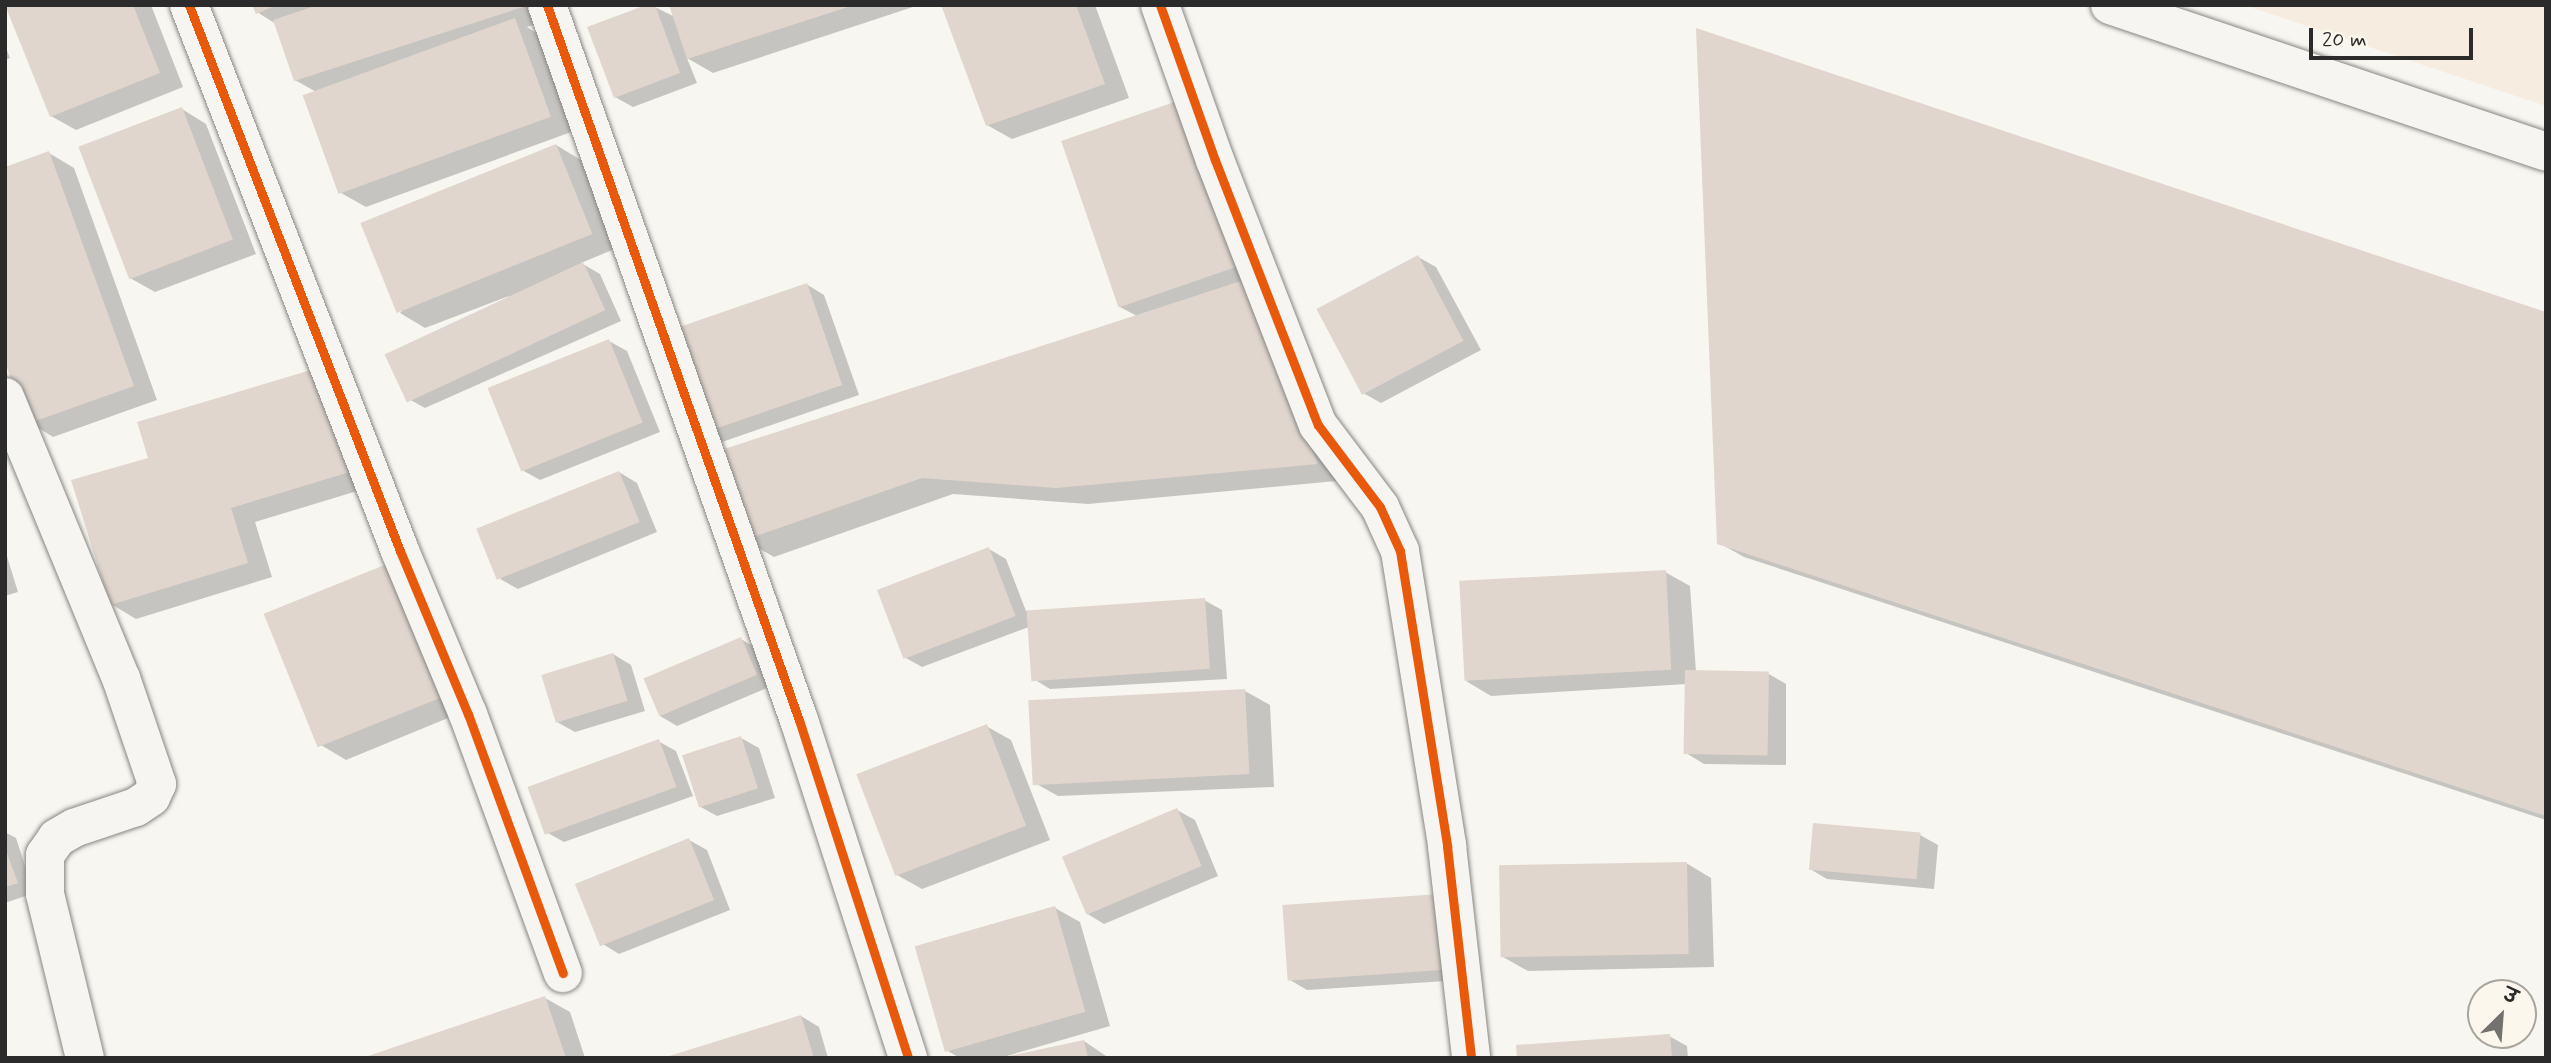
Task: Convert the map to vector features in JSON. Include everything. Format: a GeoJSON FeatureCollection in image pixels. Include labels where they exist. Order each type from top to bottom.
{"type":"FeatureCollection","features":[{"type":"Feature","properties":{"kind":"street"},"geometry":{"type":"LineString","coordinates":[[188,5],[382,506],[468,714],[563,973]]}},
{"type":"Feature","properties":{"kind":"street"},"geometry":{"type":"LineString","coordinates":[[547,5],[799,720],[908,1058]]}},
{"type":"Feature","properties":{"kind":"street"},"geometry":{"type":"LineString","coordinates":[[1160,5],[1215,160],[1318,425],[1380,507],[1400,551],[1447,846],[1471,1058]]}},
{"type":"Feature","properties":{"kind":"street"},"geometry":{"type":"LineString","coordinates":[[2110,5],[2546,152]]}},
{"type":"Feature","properties":{"kind":"street"},"geometry":{"type":"LineString","coordinates":[[5,397],[121,678],[157,784],[151,797],[136,807],[74,828],[57,838],[45,855],[45,894],[85,1058]]}},
{"type":"Feature","properties":{"kind":"shaded area"},"geometry":{"type":"Polygon","coordinates":[[[2244,5],[2546,5],[2546,106],[2244,5]]]}},
{"type":"Feature","properties":{"kind":"building"},"geometry":{"type":"Polygon","coordinates":[[[5,5],[133,5],[160,73],[50,117],[5,5]]]}},
{"type":"Feature","properties":{"kind":"building"},"geometry":{"type":"Polygon","coordinates":[[[252,5],[277,5],[256,14],[252,5]]]}},
{"type":"Feature","properties":{"kind":"building"},"geometry":{"type":"Polygon","coordinates":[[[318,5],[526,6],[294,81],[273,20],[318,5]]]}},
{"type":"Feature","properties":{"kind":"building"},"geometry":{"type":"Polygon","coordinates":[[[646,5],[655,5],[680,73],[614,98],[587,27],[646,5]]]}},
{"type":"Feature","properties":{"kind":"building"},"geometry":{"type":"Polygon","coordinates":[[[669,5],[851,5],[851,6],[687,59],[669,5]]]}},
{"type":"Feature","properties":{"kind":"building"},"geometry":{"type":"Polygon","coordinates":[[[941,5],[1076,5],[1105,84],[986,126],[941,5]]]}},
{"type":"Feature","properties":{"kind":"building"},"geometry":{"type":"Polygon","coordinates":[[[515,18],[551,117],[339,194],[303,95],[515,18]]]}},
{"type":"Feature","properties":{"kind":"building"},"geometry":{"type":"Polygon","coordinates":[[[1696,28],[2546,312],[2546,816],[1717,544],[1696,28]]]}},
{"type":"Feature","properties":{"kind":"building"},"geometry":{"type":"Polygon","coordinates":[[[1186,98],[1243,264],[1118,307],[1061,141],[1186,98]]]}},
{"type":"Feature","properties":{"kind":"building"},"geometry":{"type":"Polygon","coordinates":[[[182,107],[233,240],[129,279],[78,147],[182,107]]]}},
{"type":"Feature","properties":{"kind":"building"},"geometry":{"type":"Polygon","coordinates":[[[556,144],[592,234],[397,313],[360,223],[556,144]]]}},
{"type":"Feature","properties":{"kind":"building"},"geometry":{"type":"Polygon","coordinates":[[[49,151],[134,386],[27,424],[5,362],[5,167],[49,151]]]}},
{"type":"Feature","properties":{"kind":"building"},"geometry":{"type":"Polygon","coordinates":[[[1418,255],[1464,341],[1362,395],[1316,309],[1418,255]]]}},
{"type":"Feature","properties":{"kind":"building"},"geometry":{"type":"Polygon","coordinates":[[[583,262],[605,310],[407,403],[385,355],[583,262]]]}},
{"type":"Feature","properties":{"kind":"building"},"geometry":{"type":"Polygon","coordinates":[[[1241,281],[1318,464],[1056,488],[922,478],[742,541],[712,453],[1241,281]]]}},
{"type":"Feature","properties":{"kind":"building"},"geometry":{"type":"Polygon","coordinates":[[[807,283],[842,385],[702,433],[667,331],[807,283]]]}},
{"type":"Feature","properties":{"kind":"building"},"geometry":{"type":"Polygon","coordinates":[[[609,339],[643,422],[521,472],[488,388],[609,339]]]}},
{"type":"Feature","properties":{"kind":"building"},"geometry":{"type":"Polygon","coordinates":[[[321,367],[353,471],[231,508],[248,563],[110,605],[71,480],[148,458],[137,422],[321,367]]]}},
{"type":"Feature","properties":{"kind":"building"},"geometry":{"type":"Polygon","coordinates":[[[619,471],[640,522],[497,580],[476,529],[619,471]]]}},
{"type":"Feature","properties":{"kind":"building"},"geometry":{"type":"Polygon","coordinates":[[[989,547],[1016,616],[903,659],[877,590],[989,547]]]}},
{"type":"Feature","properties":{"kind":"building"},"geometry":{"type":"Polygon","coordinates":[[[387,564],[441,698],[318,747],[264,614],[387,564]]]}},
{"type":"Feature","properties":{"kind":"building"},"geometry":{"type":"Polygon","coordinates":[[[1666,570],[1671,670],[1465,681],[1459,581],[1666,570]]]}},
{"type":"Feature","properties":{"kind":"building"},"geometry":{"type":"Polygon","coordinates":[[[1205,598],[1210,669],[1031,681],[1026,610],[1205,598]]]}},
{"type":"Feature","properties":{"kind":"building"},"geometry":{"type":"Polygon","coordinates":[[[741,637],[757,675],[659,716],[643,678],[741,637]]]}},
{"type":"Feature","properties":{"kind":"building"},"geometry":{"type":"Polygon","coordinates":[[[613,653],[628,701],[556,723],[541,675],[613,653]]]}},
{"type":"Feature","properties":{"kind":"building"},"geometry":{"type":"Polygon","coordinates":[[[1685,670],[1769,671],[1768,755],[1684,754],[1685,670]]]}},
{"type":"Feature","properties":{"kind":"building"},"geometry":{"type":"Polygon","coordinates":[[[1245,689],[1249,774],[1033,785],[1028,700],[1245,689]]]}},
{"type":"Feature","properties":{"kind":"building"},"geometry":{"type":"Polygon","coordinates":[[[987,724],[1026,826],[895,876],[856,774],[987,724]]]}},
{"type":"Feature","properties":{"kind":"building"},"geometry":{"type":"Polygon","coordinates":[[[741,736],[758,788],[699,807],[682,755],[741,736]]]}},
{"type":"Feature","properties":{"kind":"building"},"geometry":{"type":"Polygon","coordinates":[[[659,739],[676,787],[545,835],[527,787],[659,739]]]}},
{"type":"Feature","properties":{"kind":"building"},"geometry":{"type":"Polygon","coordinates":[[[1177,808],[1202,866],[1087,915],[1062,857],[1177,808]]]}},
{"type":"Feature","properties":{"kind":"building"},"geometry":{"type":"Polygon","coordinates":[[[1813,823],[1921,832],[1916,879],[1809,870],[1813,823]]]}},
{"type":"Feature","properties":{"kind":"building"},"geometry":{"type":"Polygon","coordinates":[[[689,838],[714,900],[600,946],[575,884],[689,838]]]}},
{"type":"Feature","properties":{"kind":"building"},"geometry":{"type":"Polygon","coordinates":[[[5,848],[18,883],[5,887],[5,848]]]}},
{"type":"Feature","properties":{"kind":"building"},"geometry":{"type":"Polygon","coordinates":[[[1687,862],[1689,954],[1501,957],[1499,865],[1687,862]]]}},
{"type":"Feature","properties":{"kind":"building"},"geometry":{"type":"Polygon","coordinates":[[[1439,894],[1444,970],[1288,981],[1282,905],[1439,894]]]}},
{"type":"Feature","properties":{"kind":"building"},"geometry":{"type":"Polygon","coordinates":[[[1055,906],[1085,1012],[945,1052],[915,946],[1055,906]]]}},
{"type":"Feature","properties":{"kind":"building"},"geometry":{"type":"Polygon","coordinates":[[[545,996],[566,1058],[365,1058],[365,1057],[545,996]]]}},
{"type":"Feature","properties":{"kind":"building"},"geometry":{"type":"Polygon","coordinates":[[[801,1015],[814,1058],[666,1058],[666,1057],[801,1015]]]}},
{"type":"Feature","properties":{"kind":"building"},"geometry":{"type":"Polygon","coordinates":[[[1670,1034],[1672,1058],[1517,1058],[1516,1045],[1670,1034]]]}},
{"type":"Feature","properties":{"kind":"building"},"geometry":{"type":"Polygon","coordinates":[[[1084,1040],[1088,1058],[1004,1058],[1004,1057],[1084,1040]]]}},
{"type":"Feature","properties":{"kind":"cycle path"},"geometry":{"type":"LineString","coordinates":[[189,5],[400,551],[468,714],[563,973]]}},
{"type":"Feature","properties":{"kind":"cycle path"},"geometry":{"type":"LineString","coordinates":[[547,5],[799,720],[908,1058]]}},
{"type":"Feature","properties":{"kind":"cycle path"},"geometry":{"type":"LineString","coordinates":[[1160,5],[1215,160],[1318,425],[1380,507],[1400,551],[1447,846],[1471,1058]]}}]}
